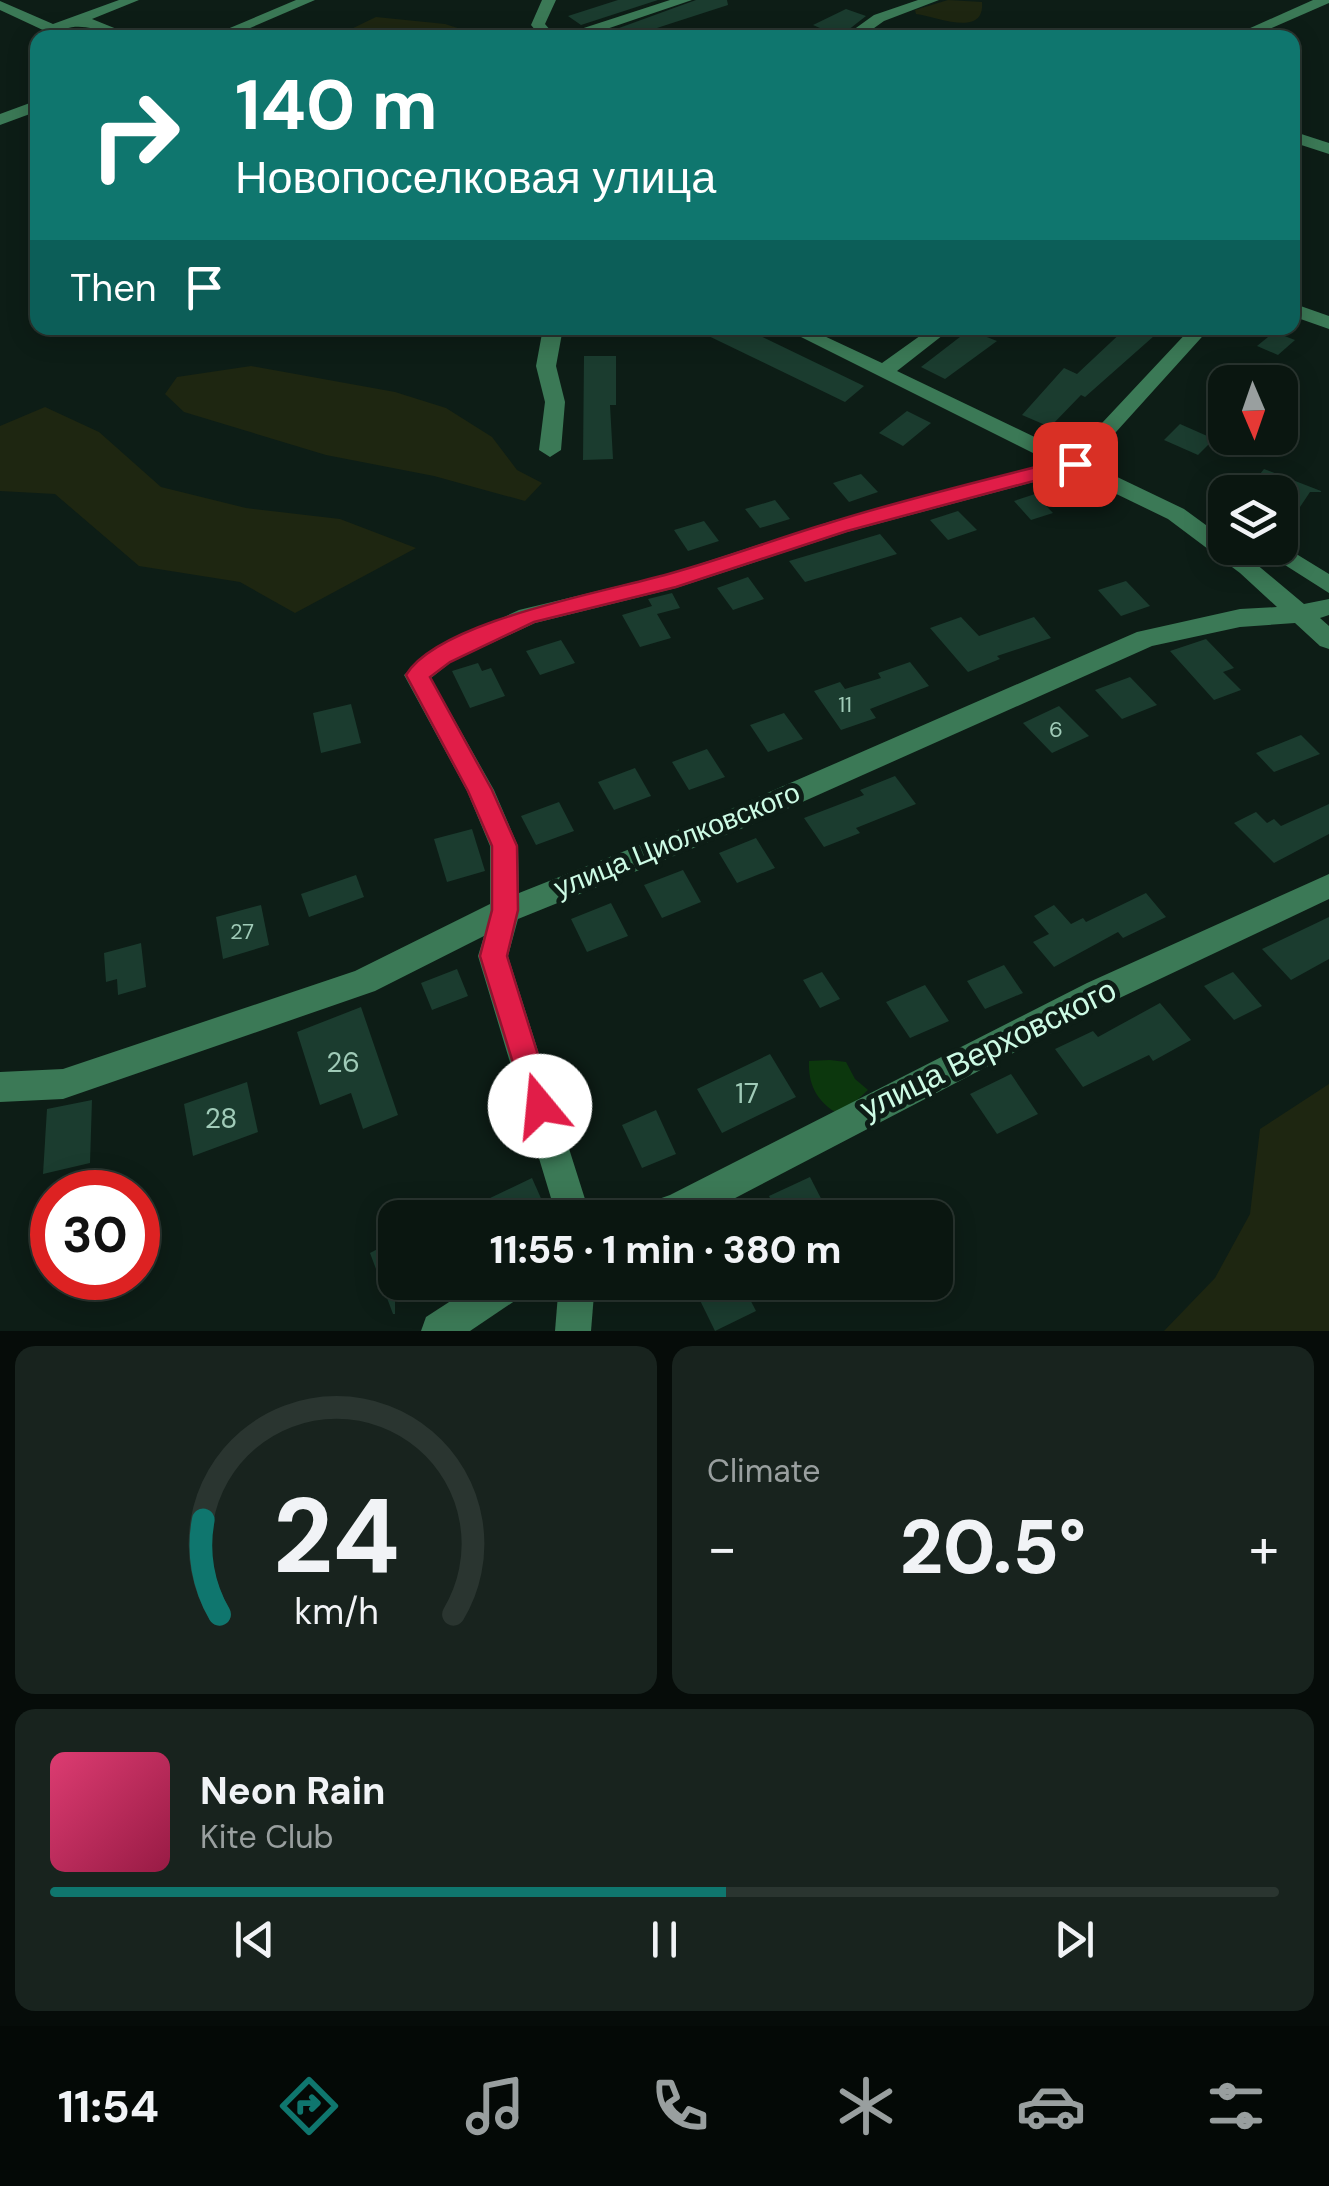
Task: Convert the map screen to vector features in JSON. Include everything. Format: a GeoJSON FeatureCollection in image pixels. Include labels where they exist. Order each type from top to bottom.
{"type":"FeatureCollection","features":[{"type":"Feature","properties":{"kind":"street"},"geometry":{"type":"LineString","coordinates":[[0,5],[52,29],[132,0]]}},
{"type":"Feature","properties":{"kind":"street"},"geometry":{"type":"LineString","coordinates":[[233,30],[308,0]]}},
{"type":"Feature","properties":{"kind":"street"},"geometry":{"type":"LineString","coordinates":[[543,30],[538,25],[549,0]]}},
{"type":"Feature","properties":{"kind":"street"},"geometry":{"type":"LineString","coordinates":[[589,30],[685,0]]}},
{"type":"Feature","properties":{"kind":"street"},"geometry":{"type":"LineString","coordinates":[[861,30],[879,18],[932,0]]}},
{"type":"Feature","properties":{"kind":"street"},"geometry":{"type":"LineString","coordinates":[[1254,30],[1325,0]]}},
{"type":"Feature","properties":{"kind":"street"},"geometry":{"type":"LineString","coordinates":[[78,19],[109,30]]}},
{"type":"Feature","properties":{"kind":"street"},"geometry":{"type":"LineString","coordinates":[[243,26],[248,30]]}},
{"type":"Feature","properties":{"kind":"street"},"geometry":{"type":"LineString","coordinates":[[0,120],[30,108]]}},
{"type":"Feature","properties":{"kind":"street"},"geometry":{"type":"LineString","coordinates":[[1300,139],[1329,148]]}},
{"type":"Feature","properties":{"kind":"street"},"geometry":{"type":"LineString","coordinates":[[1300,312],[1329,324]]}},
{"type":"Feature","properties":{"kind":"street"},"geometry":{"type":"LineString","coordinates":[[550,450],[555,402],[546,366],[552,335]]}},
{"type":"Feature","properties":{"kind":"street"},"geometry":{"type":"LineString","coordinates":[[807,335],[1176,514],[1248,568],[1329,640]]}},
{"type":"Feature","properties":{"kind":"street"},"geometry":{"type":"LineString","coordinates":[[883,372],[933,335]]}},
{"type":"Feature","properties":{"kind":"street"},"geometry":{"type":"LineString","coordinates":[[568,1200],[493,956],[505,910],[504,846],[480,790],[417,675],[442,656],[528,616],[676,580],[840,526],[1075,464],[1195,335]]}},
{"type":"Feature","properties":{"kind":"street"},"geometry":{"type":"LineString","coordinates":[[1198,531],[1208,526]]}},
{"type":"Feature","properties":{"kind":"street"},"geometry":{"type":"LineString","coordinates":[[1296,565],[1329,586]]}},
{"type":"Feature","properties":{"kind":"street","name":"улица Циолковского"},"geometry":{"type":"LineString","coordinates":[[0,1087],[63,1084],[364,982],[505,910],[743,816],[1146,638],[1240,618],[1298,614],[1329,606]]}},
{"type":"Feature","properties":{"kind":"street","name":"улица Верховского"},"geometry":{"type":"LineString","coordinates":[[696,1200],[1098,994],[1329,886]]}},
{"type":"Feature","properties":{"kind":"street"},"geometry":{"type":"LineString","coordinates":[[440,1330],[486,1300]]}},
{"type":"Feature","properties":{"kind":"street"},"geometry":{"type":"LineString","coordinates":[[573,1331],[576,1300]]}},
{"type":"Feature","properties":{"kind":"shaded area"},"geometry":{"type":"Polygon","coordinates":[[[948,0],[982,2],[981,13],[976,19],[958,23],[916,14],[915,10],[948,0]]]}},
{"type":"Feature","properties":{"kind":"shaded area"},"geometry":{"type":"Polygon","coordinates":[[[376,17],[445,24],[464,30],[349,30],[376,17]]]}},
{"type":"Feature","properties":{"kind":"shaded area"},"geometry":{"type":"Polygon","coordinates":[[[251,366],[395,392],[446,408],[492,437],[517,470],[542,483],[525,501],[434,476],[326,455],[184,412],[165,394],[177,377],[251,366]]]}},
{"type":"Feature","properties":{"kind":"shaded area"},"geometry":{"type":"Polygon","coordinates":[[[45,407],[99,432],[161,487],[246,508],[340,519],[416,548],[295,613],[240,582],[139,566],[55,494],[0,491],[0,426],[45,407]]]}},
{"type":"Feature","properties":{"kind":"shaded area"},"geometry":{"type":"Polygon","coordinates":[[[809,1061],[846,1062],[855,1079],[868,1090],[854,1103],[835,1112],[818,1096],[809,1069],[809,1061]]]}},
{"type":"Feature","properties":{"kind":"shaded area"},"geometry":{"type":"Polygon","coordinates":[[[1329,1084],[1329,1331],[1164,1331],[1215,1278],[1250,1214],[1260,1129],[1329,1084]]]}},
{"type":"Feature","properties":{"kind":"building"},"geometry":{"type":"Polygon","coordinates":[[[618,0],[658,0],[581,25],[568,16],[618,0]]]}},
{"type":"Feature","properties":{"kind":"building"},"geometry":{"type":"Polygon","coordinates":[[[696,0],[727,0],[728,5],[651,30],[614,30],[696,0]]]}},
{"type":"Feature","properties":{"kind":"building"},"geometry":{"type":"Polygon","coordinates":[[[846,9],[866,16],[848,30],[817,30],[820,28],[813,25],[846,9]]]}},
{"type":"Feature","properties":{"kind":"building"},"geometry":{"type":"Polygon","coordinates":[[[706,335],[758,335],[864,386],[845,402],[706,335]]]}},
{"type":"Feature","properties":{"kind":"building"},"geometry":{"type":"Polygon","coordinates":[[[963,335],[982,335],[997,341],[945,379],[921,367],[963,335]]]}},
{"type":"Feature","properties":{"kind":"building"},"geometry":{"type":"Polygon","coordinates":[[[1119,335],[1155,335],[1085,397],[1081,395],[1050,427],[1022,415],[1064,368],[1077,374],[1119,335]]]}},
{"type":"Feature","properties":{"kind":"building"},"geometry":{"type":"Polygon","coordinates":[[[1270,335],[1295,340],[1278,355],[1257,346],[1270,335]]]}},
{"type":"Feature","properties":{"kind":"building"},"geometry":{"type":"Polygon","coordinates":[[[584,356],[616,356],[616,405],[610,405],[613,459],[583,460],[584,356]]]}},
{"type":"Feature","properties":{"kind":"building"},"geometry":{"type":"Polygon","coordinates":[[[907,411],[931,423],[903,446],[879,433],[907,411]]]}},
{"type":"Feature","properties":{"kind":"building"},"geometry":{"type":"Polygon","coordinates":[[[1180,424],[1208,436],[1208,445],[1198,455],[1164,440],[1180,424]]]}},
{"type":"Feature","properties":{"kind":"building"},"geometry":{"type":"Polygon","coordinates":[[[861,474],[878,492],[849,502],[833,483],[861,474]]]}},
{"type":"Feature","properties":{"kind":"building"},"geometry":{"type":"Polygon","coordinates":[[[1298,482],[1321,491],[1310,492],[1298,510],[1298,482]]]}},
{"type":"Feature","properties":{"kind":"building"},"geometry":{"type":"Polygon","coordinates":[[[1035,494],[1053,513],[1031,520],[1014,501],[1035,494]]]}},
{"type":"Feature","properties":{"kind":"building"},"geometry":{"type":"Polygon","coordinates":[[[775,500],[790,519],[760,528],[745,509],[775,500]]]}},
{"type":"Feature","properties":{"kind":"building"},"geometry":{"type":"Polygon","coordinates":[[[958,511],[977,530],[948,540],[930,520],[958,511]]]}},
{"type":"Feature","properties":{"kind":"building"},"geometry":{"type":"Polygon","coordinates":[[[704,521],[719,541],[688,551],[674,530],[704,521]]]}},
{"type":"Feature","properties":{"kind":"building"},"geometry":{"type":"Polygon","coordinates":[[[880,534],[897,554],[805,582],[789,561],[880,534]]]}},
{"type":"Feature","properties":{"kind":"building"},"geometry":{"type":"Polygon","coordinates":[[[748,577],[764,599],[733,610],[717,588],[748,577]]]}},
{"type":"Feature","properties":{"kind":"building"},"geometry":{"type":"Polygon","coordinates":[[[1126,581],[1150,606],[1121,616],[1098,590],[1126,581]]]}},
{"type":"Feature","properties":{"kind":"building"},"geometry":{"type":"Polygon","coordinates":[[[672,593],[680,608],[657,614],[671,638],[640,647],[622,615],[652,606],[648,599],[672,593]]]}},
{"type":"Feature","properties":{"kind":"building"},"geometry":{"type":"Polygon","coordinates":[[[961,617],[979,636],[1034,617],[1051,638],[997,656],[1000,659],[968,672],[930,628],[961,617]]]}},
{"type":"Feature","properties":{"kind":"building"},"geometry":{"type":"Polygon","coordinates":[[[1206,639],[1234,668],[1223,672],[1241,690],[1214,700],[1170,651],[1206,639]]]}},
{"type":"Feature","properties":{"kind":"building"},"geometry":{"type":"Polygon","coordinates":[[[561,640],[575,663],[540,675],[526,651],[561,640]]]}},
{"type":"Feature","properties":{"kind":"building"},"geometry":{"type":"Polygon","coordinates":[[[910,662],[929,686],[870,709],[876,718],[841,730],[814,691],[840,682],[845,689],[881,678],[878,673],[910,662]]]}},
{"type":"Feature","properties":{"kind":"building"},"geometry":{"type":"Polygon","coordinates":[[[478,663],[482,671],[491,668],[505,696],[470,708],[452,671],[478,663]]]}},
{"type":"Feature","properties":{"kind":"building"},"geometry":{"type":"Polygon","coordinates":[[[1130,677],[1157,705],[1122,719],[1095,690],[1130,677]]]}},
{"type":"Feature","properties":{"kind":"building"},"geometry":{"type":"Polygon","coordinates":[[[351,704],[361,743],[321,753],[313,713],[351,704]]]}},
{"type":"Feature","properties":{"kind":"building"},"geometry":{"type":"Polygon","coordinates":[[[1059,706],[1089,736],[1052,753],[1023,723],[1059,706]]]}},
{"type":"Feature","properties":{"kind":"building"},"geometry":{"type":"Polygon","coordinates":[[[784,713],[803,739],[768,752],[750,725],[784,713]]]}},
{"type":"Feature","properties":{"kind":"building"},"geometry":{"type":"Polygon","coordinates":[[[1301,735],[1320,754],[1274,772],[1256,753],[1301,735]]]}},
{"type":"Feature","properties":{"kind":"building"},"geometry":{"type":"Polygon","coordinates":[[[707,749],[725,777],[689,790],[672,762],[707,749]]]}},
{"type":"Feature","properties":{"kind":"building"},"geometry":{"type":"Polygon","coordinates":[[[635,768],[651,796],[614,810],[598,782],[635,768]]]}},
{"type":"Feature","properties":{"kind":"building"},"geometry":{"type":"Polygon","coordinates":[[[895,776],[916,804],[856,828],[860,833],[824,847],[804,818],[864,795],[860,790],[895,776]]]}},
{"type":"Feature","properties":{"kind":"building"},"geometry":{"type":"Polygon","coordinates":[[[559,802],[574,831],[536,845],[521,816],[559,802]]]}},
{"type":"Feature","properties":{"kind":"building"},"geometry":{"type":"Polygon","coordinates":[[[1329,804],[1329,834],[1274,863],[1234,823],[1256,812],[1267,823],[1274,819],[1281,826],[1329,804]]]}},
{"type":"Feature","properties":{"kind":"building"},"geometry":{"type":"Polygon","coordinates":[[[472,829],[485,871],[447,882],[434,839],[472,829]]]}},
{"type":"Feature","properties":{"kind":"building"},"geometry":{"type":"Polygon","coordinates":[[[756,838],[775,868],[737,883],[719,853],[756,838]]]}},
{"type":"Feature","properties":{"kind":"building"},"geometry":{"type":"Polygon","coordinates":[[[683,870],[701,902],[662,918],[644,885],[683,870]]]}},
{"type":"Feature","properties":{"kind":"building"},"geometry":{"type":"Polygon","coordinates":[[[356,875],[364,897],[309,917],[301,894],[356,875]]]}},
{"type":"Feature","properties":{"kind":"building"},"geometry":{"type":"Polygon","coordinates":[[[1146,893],[1166,917],[1123,938],[1118,932],[1054,967],[1033,942],[1049,934],[1034,916],[1054,905],[1071,924],[1083,918],[1086,922],[1146,893]]]}},
{"type":"Feature","properties":{"kind":"building"},"geometry":{"type":"Polygon","coordinates":[[[611,903],[628,936],[587,952],[571,919],[611,903]]]}},
{"type":"Feature","properties":{"kind":"building"},"geometry":{"type":"Polygon","coordinates":[[[261,905],[269,945],[223,959],[216,917],[261,905]]]}},
{"type":"Feature","properties":{"kind":"building"},"geometry":{"type":"Polygon","coordinates":[[[1329,917],[1329,959],[1291,980],[1262,949],[1329,917]]]}},
{"type":"Feature","properties":{"kind":"building"},"geometry":{"type":"Polygon","coordinates":[[[141,943],[146,987],[118,995],[117,979],[106,982],[104,953],[141,943]]]}},
{"type":"Feature","properties":{"kind":"building"},"geometry":{"type":"Polygon","coordinates":[[[1004,965],[1023,993],[985,1009],[967,981],[1004,965]]]}},
{"type":"Feature","properties":{"kind":"building"},"geometry":{"type":"Polygon","coordinates":[[[457,969],[468,996],[432,1010],[421,983],[457,969]]]}},
{"type":"Feature","properties":{"kind":"building"},"geometry":{"type":"Polygon","coordinates":[[[822,972],[840,999],[820,1008],[803,980],[822,972]]]}},
{"type":"Feature","properties":{"kind":"building"},"geometry":{"type":"Polygon","coordinates":[[[1233,972],[1262,1006],[1234,1020],[1204,986],[1233,972]]]}},
{"type":"Feature","properties":{"kind":"building"},"geometry":{"type":"Polygon","coordinates":[[[925,985],[949,1021],[910,1038],[886,1002],[925,985]]]}},
{"type":"Feature","properties":{"kind":"building"},"geometry":{"type":"Polygon","coordinates":[[[1160,1003],[1191,1040],[1153,1061],[1149,1055],[1083,1087],[1055,1049],[1093,1031],[1098,1037],[1160,1003]]]}},
{"type":"Feature","properties":{"kind":"building"},"geometry":{"type":"Polygon","coordinates":[[[361,1007],[398,1115],[363,1129],[351,1093],[320,1105],[297,1032],[361,1007]]]}},
{"type":"Feature","properties":{"kind":"building"},"geometry":{"type":"Polygon","coordinates":[[[770,1054],[796,1097],[722,1133],[697,1089],[770,1054]]]}},
{"type":"Feature","properties":{"kind":"building"},"geometry":{"type":"Polygon","coordinates":[[[1011,1074],[1038,1114],[997,1134],[970,1094],[1011,1074]]]}},
{"type":"Feature","properties":{"kind":"building"},"geometry":{"type":"Polygon","coordinates":[[[247,1082],[258,1132],[193,1156],[184,1104],[247,1082]]]}},
{"type":"Feature","properties":{"kind":"building"},"geometry":{"type":"Polygon","coordinates":[[[92,1100],[90,1163],[43,1170],[47,1109],[92,1100]]]}},
{"type":"Feature","properties":{"kind":"building"},"geometry":{"type":"Polygon","coordinates":[[[656,1110],[676,1154],[642,1168],[622,1125],[656,1110]]]}},
{"type":"Feature","properties":{"kind":"building"},"geometry":{"type":"Polygon","coordinates":[[[810,1177],[822,1200],[771,1200],[769,1196],[810,1177]]]}},
{"type":"Feature","properties":{"kind":"building"},"geometry":{"type":"Polygon","coordinates":[[[532,1178],[542,1200],[488,1200],[532,1178]]]}},
{"type":"Feature","properties":{"kind":"building"},"geometry":{"type":"Polygon","coordinates":[[[378,1249],[378,1274],[370,1253],[378,1249]]]}},
{"type":"Feature","properties":{"kind":"building"},"geometry":{"type":"Polygon","coordinates":[[[388,1300],[395,1300],[393,1314],[388,1300]]]}},
{"type":"Feature","properties":{"kind":"building"},"geometry":{"type":"Polygon","coordinates":[[[700,1300],[750,1300],[756,1311],[715,1331],[700,1300]]]}},
{"type":"Feature","properties":{"kind":"route"},"geometry":{"type":"LineString","coordinates":[[540,1106],[493,956],[505,910],[504,846],[480,790],[417,675],[442,656],[528,616],[676,580],[840,526],[1075,464]]}}]}
